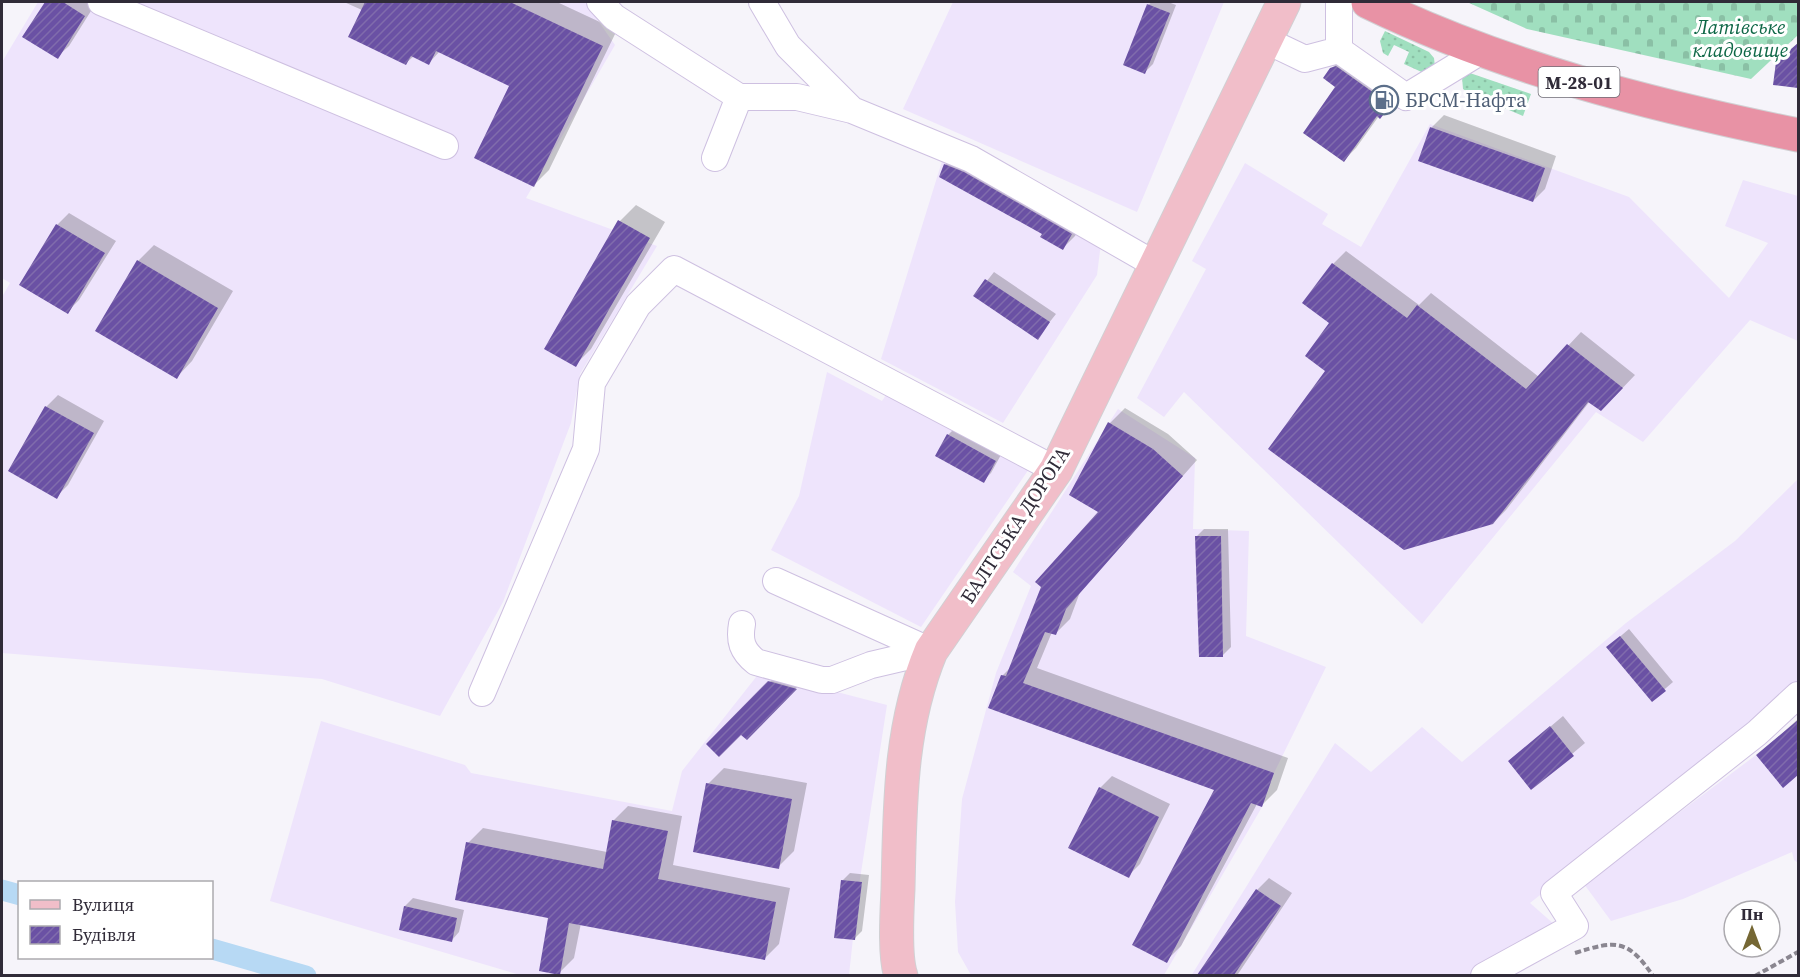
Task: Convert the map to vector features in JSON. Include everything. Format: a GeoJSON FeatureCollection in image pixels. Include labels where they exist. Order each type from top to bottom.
{"type":"FeatureCollection","features":[{"type":"Feature","properties":{"kind":"highway","name":"М-28-01"},"geometry":{"type":"LineString","coordinates":[[1368,2],[1483,50],[1594,87],[1700,115],[1798,135]]}},
{"type":"Feature","properties":{"kind":"main road","name":"БАЛТСЬКА ДОРОГА"},"geometry":{"type":"LineString","coordinates":[[901,975],[897,927],[901,794],[907,737],[915,695],[931,651],[1056,470],[1284,2]]}},
{"type":"Feature","properties":{"kind":"lane"},"geometry":{"type":"LineString","coordinates":[[101,2],[445,146]]}},
{"type":"Feature","properties":{"kind":"lane"},"geometry":{"type":"LineString","coordinates":[[762,2],[788,46],[852,110]]}},
{"type":"Feature","properties":{"kind":"lane"},"geometry":{"type":"LineString","coordinates":[[1339,2],[1339,50]]}},
{"type":"Feature","properties":{"kind":"lane"},"geometry":{"type":"LineString","coordinates":[[612,7],[739,97],[797,97],[852,110],[971,159],[1156,265]]}},
{"type":"Feature","properties":{"kind":"lane"},"geometry":{"type":"LineString","coordinates":[[1265,40],[1305,59],[1339,50],[1406,97],[1483,50]]}},
{"type":"Feature","properties":{"kind":"lane"},"geometry":{"type":"LineString","coordinates":[[716,158],[739,97]]}},
{"type":"Feature","properties":{"kind":"lane"},"geometry":{"type":"LineString","coordinates":[[482,693],[586,449],[592,383],[638,305],[674,269],[1056,470]]}},
{"type":"Feature","properties":{"kind":"lane"},"geometry":{"type":"LineString","coordinates":[[776,582],[931,651]]}},
{"type":"Feature","properties":{"kind":"lane"},"geometry":{"type":"LineString","coordinates":[[742,624],[740,636],[742,646],[748,656],[756,662],[822,680],[832,680],[871,665],[931,651]]}},
{"type":"Feature","properties":{"kind":"lane"},"geometry":{"type":"LineString","coordinates":[[1484,975],[1575,926],[1554,893],[1757,734],[1798,695]]}},
{"type":"Feature","properties":{"kind":"path"},"geometry":{"type":"LineString","coordinates":[[1567,956],[1597,945],[1616,944],[1632,950],[1642,959],[1653,975]]}},
{"type":"Feature","properties":{"kind":"path"},"geometry":{"type":"LineString","coordinates":[[1755,975],[1798,952]]}},
{"type":"Feature","properties":{"kind":"shaded area"},"geometry":{"type":"Polygon","coordinates":[[[38,2],[585,2],[615,45],[526,198],[657,246],[580,374],[571,423],[503,602],[440,716],[322,679],[2,653],[2,297],[10,283],[2,278],[2,62],[38,2]]]}},
{"type":"Feature","properties":{"kind":"shaded area"},"geometry":{"type":"Polygon","coordinates":[[[953,2],[1224,2],[1137,212],[903,109],[953,2]]]}},
{"type":"Feature","properties":{"kind":"shaded area"},"geometry":{"type":"Polygon","coordinates":[[[1430,124],[1629,197],[1729,298],[1768,243],[1725,226],[1743,180],[1798,196],[1798,341],[1750,320],[1643,442],[1596,412],[1422,624],[1184,392],[1164,417],[1137,398],[1206,269],[1192,261],[1245,163],[1328,214],[1322,224],[1361,247],[1430,124]]]}},
{"type":"Feature","properties":{"kind":"shaded area"},"geometry":{"type":"Polygon","coordinates":[[[943,158],[1101,243],[1097,275],[1003,423],[881,359],[943,158]]]}},
{"type":"Feature","properties":{"kind":"shaded area"},"geometry":{"type":"Polygon","coordinates":[[[827,372],[882,401],[888,392],[1029,469],[921,627],[771,550],[799,496],[827,372]]]}},
{"type":"Feature","properties":{"kind":"shaded area"},"geometry":{"type":"Polygon","coordinates":[[[1118,409],[1195,458],[1193,529],[1249,531],[1246,636],[1326,667],[1274,773],[1262,807],[1164,975],[971,975],[958,952],[955,902],[962,799],[996,673],[1031,586],[1013,572],[1118,409]]]}},
{"type":"Feature","properties":{"kind":"shaded area"},"geometry":{"type":"Polygon","coordinates":[[[1798,479],[1798,688],[1752,728],[1530,903],[1555,925],[1468,975],[1191,976],[1335,743],[1371,772],[1422,727],[1462,762],[1626,623],[1735,541],[1798,479]]]}},
{"type":"Feature","properties":{"kind":"shaded area"},"geometry":{"type":"Polygon","coordinates":[[[760,672],[887,705],[858,892],[849,975],[520,975],[270,901],[321,721],[465,765],[471,773],[672,811],[682,771],[760,672]]]}},
{"type":"Feature","properties":{"kind":"shaded area"},"geometry":{"type":"Polygon","coordinates":[[[1798,720],[1798,863],[1794,860],[1792,852],[1683,899],[1611,921],[1584,884],[1756,755],[1798,720]]]}},
{"type":"Feature","properties":{"kind":"green space","name":"Латівське кладовище"},"geometry":{"type":"Polygon","coordinates":[[[1467,2],[1798,2],[1798,35],[1751,79],[1527,29],[1467,2]]]}},
{"type":"Feature","properties":{"kind":"green space"},"geometry":{"type":"Polygon","coordinates":[[[1385,31],[1429,52],[1434,58],[1435,67],[1426,74],[1404,64],[1409,52],[1394,45],[1388,56],[1383,53],[1380,41],[1385,31]]]}},
{"type":"Feature","properties":{"kind":"green space"},"geometry":{"type":"Polygon","coordinates":[[[1467,72],[1531,94],[1523,116],[1463,89],[1462,77],[1467,72]]]}},
{"type":"Feature","properties":{"kind":"building"},"geometry":{"type":"Polygon","coordinates":[[[45,2],[63,2],[85,16],[58,59],[22,37],[45,2]]]}},
{"type":"Feature","properties":{"kind":"building"},"geometry":{"type":"Polygon","coordinates":[[[365,2],[510,2],[603,46],[534,187],[474,158],[509,86],[436,51],[429,65],[411,56],[406,65],[348,37],[365,2]]]}},
{"type":"Feature","properties":{"kind":"building"},"geometry":{"type":"Polygon","coordinates":[[[1147,4],[1170,13],[1145,74],[1123,65],[1147,4]]]}},
{"type":"Feature","properties":{"kind":"building"},"geometry":{"type":"Polygon","coordinates":[[[1798,43],[1798,88],[1773,85],[1776,62],[1798,43]]]}},
{"type":"Feature","properties":{"kind":"building"},"geometry":{"type":"Polygon","coordinates":[[[1336,66],[1391,105],[1380,119],[1377,116],[1344,162],[1303,133],[1335,87],[1323,78],[1330,68],[1336,66]]]}},
{"type":"Feature","properties":{"kind":"building"},"geometry":{"type":"Polygon","coordinates":[[[1430,127],[1545,168],[1533,202],[1418,161],[1430,127]]]}},
{"type":"Feature","properties":{"kind":"building"},"geometry":{"type":"Polygon","coordinates":[[[944,164],[964,172],[1072,234],[1063,250],[1040,237],[1042,234],[939,177],[944,164]]]}},
{"type":"Feature","properties":{"kind":"building"},"geometry":{"type":"Polygon","coordinates":[[[618,220],[650,238],[576,367],[544,349],[618,220]]]}},
{"type":"Feature","properties":{"kind":"building"},"geometry":{"type":"Polygon","coordinates":[[[56,224],[105,253],[68,314],[19,285],[56,224]]]}},
{"type":"Feature","properties":{"kind":"building"},"geometry":{"type":"Polygon","coordinates":[[[137,260],[218,308],[177,379],[95,331],[137,260]]]}},
{"type":"Feature","properties":{"kind":"building"},"geometry":{"type":"Polygon","coordinates":[[[1332,263],[1407,318],[1417,305],[1526,389],[1567,344],[1623,388],[1601,411],[1588,402],[1493,524],[1404,550],[1268,449],[1325,371],[1305,356],[1329,323],[1302,303],[1332,263]]]}},
{"type":"Feature","properties":{"kind":"building"},"geometry":{"type":"Polygon","coordinates":[[[985,279],[1050,322],[1038,340],[973,296],[985,279]]]}},
{"type":"Feature","properties":{"kind":"building"},"geometry":{"type":"Polygon","coordinates":[[[45,406],[94,433],[57,499],[8,471],[45,406]]]}},
{"type":"Feature","properties":{"kind":"building"},"geometry":{"type":"Polygon","coordinates":[[[1108,422],[1153,449],[1183,476],[1066,609],[1056,635],[1045,632],[1023,683],[1274,773],[1262,807],[1251,803],[1167,963],[1132,945],[1214,790],[988,708],[1001,675],[1006,676],[1041,587],[1035,582],[1098,512],[1069,495],[1108,422]]]}},
{"type":"Feature","properties":{"kind":"building"},"geometry":{"type":"Polygon","coordinates":[[[947,434],[996,461],[984,483],[935,456],[947,434]]]}},
{"type":"Feature","properties":{"kind":"building"},"geometry":{"type":"Polygon","coordinates":[[[1195,536],[1221,536],[1223,657],[1199,657],[1195,536]]]}},
{"type":"Feature","properties":{"kind":"building"},"geometry":{"type":"Polygon","coordinates":[[[1620,636],[1666,691],[1652,702],[1606,647],[1620,636]]]}},
{"type":"Feature","properties":{"kind":"building"},"geometry":{"type":"Polygon","coordinates":[[[768,681],[797,689],[747,740],[741,735],[719,757],[706,744],[768,681]]]}},
{"type":"Feature","properties":{"kind":"building"},"geometry":{"type":"Polygon","coordinates":[[[1798,720],[1798,775],[1783,788],[1756,755],[1798,720]]]}},
{"type":"Feature","properties":{"kind":"building"},"geometry":{"type":"Polygon","coordinates":[[[1550,726],[1574,756],[1531,790],[1508,761],[1550,726]]]}},
{"type":"Feature","properties":{"kind":"building"},"geometry":{"type":"Polygon","coordinates":[[[706,783],[792,799],[779,869],[693,852],[706,783]]]}},
{"type":"Feature","properties":{"kind":"building"},"geometry":{"type":"Polygon","coordinates":[[[1099,787],[1159,817],[1129,878],[1068,848],[1099,787]]]}},
{"type":"Feature","properties":{"kind":"building"},"geometry":{"type":"Polygon","coordinates":[[[612,820],[668,831],[658,879],[776,902],[765,960],[569,923],[560,975],[539,971],[548,918],[455,900],[466,842],[603,869],[612,820]]]}},
{"type":"Feature","properties":{"kind":"building"},"geometry":{"type":"Polygon","coordinates":[[[841,880],[862,882],[855,940],[834,938],[841,880]]]}},
{"type":"Feature","properties":{"kind":"building"},"geometry":{"type":"Polygon","coordinates":[[[1256,889],[1281,906],[1234,975],[1197,975],[1256,889]]]}},
{"type":"Feature","properties":{"kind":"building"},"geometry":{"type":"Polygon","coordinates":[[[404,906],[457,918],[452,942],[399,930],[404,906]]]}},
{"type":"Feature","properties":{"kind":"waterway"},"geometry":{"type":"LineString","coordinates":[[2,890],[18,894]]}},
{"type":"Feature","properties":{"kind":"waterway"},"geometry":{"type":"LineString","coordinates":[[213,949],[306,976]]}},
{"type":"Feature","properties":{"kind":"place","name":"БРСМ-Нафта"},"geometry":{"type":"Point","coordinates":[1384,100]}}]}
